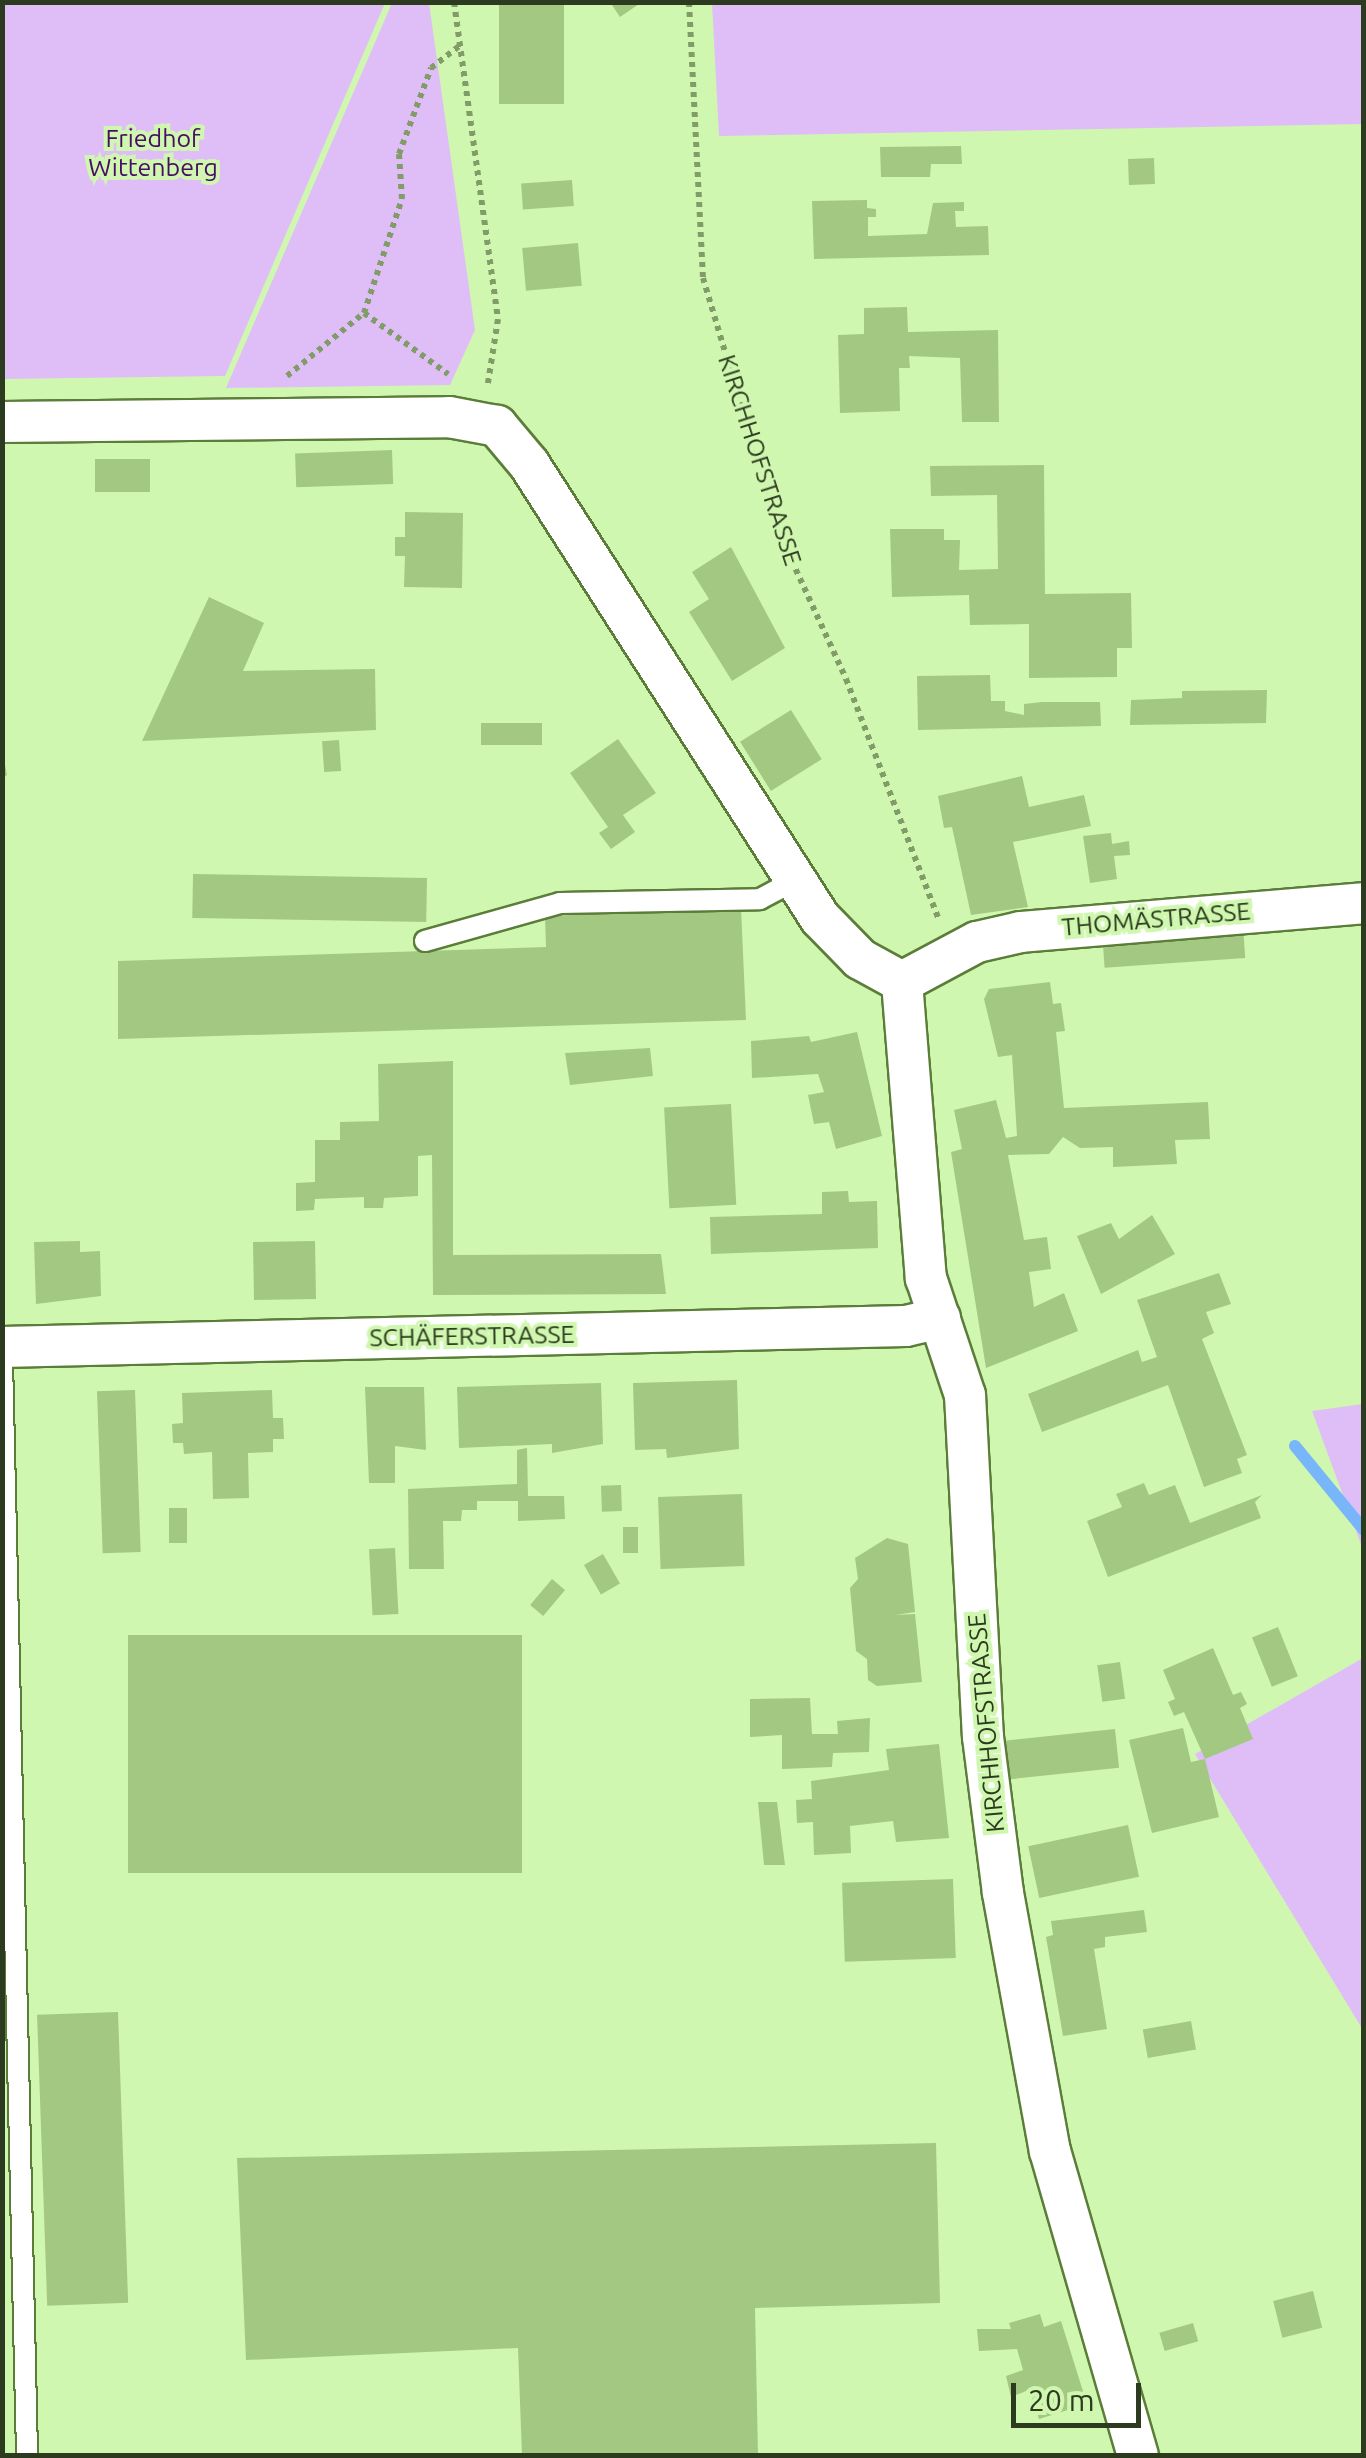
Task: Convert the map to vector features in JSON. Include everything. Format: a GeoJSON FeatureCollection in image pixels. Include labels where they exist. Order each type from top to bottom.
{"type":"FeatureCollection","features":[{"type":"Feature","properties":{"kind":"street"},"geometry":{"type":"LineString","coordinates":[[2,422],[466,419],[496,426],[529,464],[794,881],[840,943],[902,982],[952,954]]}},
{"type":"Feature","properties":{"kind":"street","name":"THOMÄSTRASSE"},"geometry":{"type":"LineString","coordinates":[[952,954],[1021,932],[1364,903]]}},
{"type":"Feature","properties":{"kind":"street","name":"KIRCHHOFSTRASSE"},"geometry":{"type":"LineString","coordinates":[[902,982],[922,1247],[965,1395],[983,1737],[1003,1894],[1054,2168],[1138,2456]]}},
{"type":"Feature","properties":{"kind":"street","name":"SCHÄFERSTRASSE"},"geometry":{"type":"LineString","coordinates":[[2,1347],[906,1326],[940,1318]]}},
{"type":"Feature","properties":{"kind":"lane"},"geometry":{"type":"LineString","coordinates":[[424,941],[560,902],[760,899],[794,881]]}},
{"type":"Feature","properties":{"kind":"lane"},"geometry":{"type":"LineString","coordinates":[[2,1360],[27,2456]]}},
{"type":"Feature","properties":{"kind":"path"},"geometry":{"type":"LineString","coordinates":[[454,2],[498,320],[466,419]]}},
{"type":"Feature","properties":{"kind":"path","name":"KIRCHHOFSTRASSE"},"geometry":{"type":"LineString","coordinates":[[689,2],[703,278],[779,533],[846,679],[952,954]]}},
{"type":"Feature","properties":{"kind":"path"},"geometry":{"type":"LineString","coordinates":[[265,421],[266,393],[364,313],[402,199],[399,154],[432,68],[460,45]]}},
{"type":"Feature","properties":{"kind":"path"},"geometry":{"type":"LineString","coordinates":[[364,313],[448,374],[466,419]]}},
{"type":"Feature","properties":{"kind":"green space","name":"Friedhof Wittenberg"},"geometry":{"type":"Polygon","coordinates":[[[2,3],[385,3],[225,376],[3,379],[2,3]]]}},
{"type":"Feature","properties":{"kind":"green space"},"geometry":{"type":"Polygon","coordinates":[[[392,3],[429,3],[475,330],[450,385],[226,388],[392,3]]]}},
{"type":"Feature","properties":{"kind":"green space"},"geometry":{"type":"Polygon","coordinates":[[[712,3],[1363,3],[1363,131],[1362,124],[719,136],[712,3]]]}},
{"type":"Feature","properties":{"kind":"green space"},"geometry":{"type":"Polygon","coordinates":[[[1364,1404],[1363,1550],[1312,1411],[1364,1404]]]}},
{"type":"Feature","properties":{"kind":"green space"},"geometry":{"type":"Polygon","coordinates":[[[1363,1658],[1363,2030],[1195,1754],[1363,1658]]]}},
{"type":"Feature","properties":{"kind":"building"},"geometry":{"type":"Polygon","coordinates":[[[499,2],[564,2],[564,104],[499,104],[499,2]]]}},
{"type":"Feature","properties":{"kind":"building"},"geometry":{"type":"Polygon","coordinates":[[[610,2],[642,2],[620,17],[610,2]]]}},
{"type":"Feature","properties":{"kind":"building"},"geometry":{"type":"Polygon","coordinates":[[[961,146],[962,164],[931,164],[930,177],[881,177],[880,147],[961,146]]]}},
{"type":"Feature","properties":{"kind":"building"},"geometry":{"type":"Polygon","coordinates":[[[1154,158],[1155,184],[1129,185],[1128,159],[1154,158]]]}},
{"type":"Feature","properties":{"kind":"building"},"geometry":{"type":"Polygon","coordinates":[[[572,180],[574,206],[523,209],[521,184],[572,180]]]}},
{"type":"Feature","properties":{"kind":"building"},"geometry":{"type":"Polygon","coordinates":[[[867,200],[867,208],[876,209],[876,217],[868,217],[868,236],[927,234],[933,203],[964,202],[964,211],[955,211],[956,227],[988,226],[989,255],[814,259],[812,201],[867,200]]]}},
{"type":"Feature","properties":{"kind":"building"},"geometry":{"type":"Polygon","coordinates":[[[578,243],[582,286],[526,291],[522,248],[578,243]]]}},
{"type":"Feature","properties":{"kind":"building"},"geometry":{"type":"Polygon","coordinates":[[[907,307],[908,332],[998,330],[999,422],[962,422],[960,358],[909,356],[910,368],[899,368],[900,411],[840,413],[838,335],[864,334],[864,308],[907,307]]]}},
{"type":"Feature","properties":{"kind":"building"},"geometry":{"type":"Polygon","coordinates":[[[392,450],[393,484],[296,487],[295,453],[392,450]]]}},
{"type":"Feature","properties":{"kind":"building"},"geometry":{"type":"Polygon","coordinates":[[[95,459],[150,459],[150,492],[95,492],[95,459]]]}},
{"type":"Feature","properties":{"kind":"building"},"geometry":{"type":"Polygon","coordinates":[[[1044,465],[1045,594],[1131,593],[1132,648],[1117,648],[1117,677],[1029,678],[1029,624],[970,625],[969,595],[892,597],[890,529],[944,529],[944,540],[960,540],[959,570],[998,569],[997,495],[931,496],[930,466],[1044,465]]]}},
{"type":"Feature","properties":{"kind":"building"},"geometry":{"type":"Polygon","coordinates":[[[405,512],[463,513],[462,588],[404,587],[405,556],[395,556],[395,537],[405,537],[405,512]]]}},
{"type":"Feature","properties":{"kind":"building"},"geometry":{"type":"Polygon","coordinates":[[[731,547],[785,648],[732,681],[689,612],[709,599],[692,572],[731,547]]]}},
{"type":"Feature","properties":{"kind":"building"},"geometry":{"type":"Polygon","coordinates":[[[209,597],[264,623],[243,671],[375,669],[376,730],[142,741],[209,597]]]}},
{"type":"Feature","properties":{"kind":"building"},"geometry":{"type":"Polygon","coordinates":[[[990,675],[991,701],[1005,701],[1005,711],[1024,715],[1024,704],[1100,702],[1101,726],[918,730],[917,676],[990,675]]]}},
{"type":"Feature","properties":{"kind":"building"},"geometry":{"type":"Polygon","coordinates":[[[1267,690],[1266,723],[1130,725],[1131,700],[1182,698],[1182,691],[1267,690]]]}},
{"type":"Feature","properties":{"kind":"building"},"geometry":{"type":"Polygon","coordinates":[[[791,710],[822,759],[771,791],[740,742],[791,710]]]}},
{"type":"Feature","properties":{"kind":"building"},"geometry":{"type":"Polygon","coordinates":[[[481,723],[542,723],[542,745],[481,745],[481,723]]]}},
{"type":"Feature","properties":{"kind":"building"},"geometry":{"type":"Polygon","coordinates":[[[618,739],[656,793],[623,815],[635,832],[611,849],[599,833],[608,827],[570,773],[618,739]]]}},
{"type":"Feature","properties":{"kind":"building"},"geometry":{"type":"Polygon","coordinates":[[[339,740],[341,771],[324,772],[322,741],[339,740]]]}},
{"type":"Feature","properties":{"kind":"building"},"geometry":{"type":"Polygon","coordinates":[[[2,750],[7,775],[2,779],[2,750]]]}},
{"type":"Feature","properties":{"kind":"building"},"geometry":{"type":"Polygon","coordinates":[[[1022,776],[1029,807],[1084,795],[1091,826],[1013,842],[1028,907],[971,915],[952,827],[944,828],[938,796],[1022,776]]]}},
{"type":"Feature","properties":{"kind":"building"},"geometry":{"type":"Polygon","coordinates":[[[1111,833],[1112,844],[1129,841],[1130,855],[1114,856],[1117,879],[1090,883],[1083,836],[1111,833]]]}},
{"type":"Feature","properties":{"kind":"building"},"geometry":{"type":"Polygon","coordinates":[[[193,874],[427,878],[426,922],[192,918],[193,874]]]}},
{"type":"Feature","properties":{"kind":"building"},"geometry":{"type":"Polygon","coordinates":[[[741,908],[746,1020],[118,1039],[118,961],[546,947],[545,916],[741,908]]]}},
{"type":"Feature","properties":{"kind":"building"},"geometry":{"type":"Polygon","coordinates":[[[1243,926],[1245,958],[1105,968],[1102,936],[1243,926]]]}},
{"type":"Feature","properties":{"kind":"building"},"geometry":{"type":"Polygon","coordinates":[[[1050,982],[1053,1004],[1061,1003],[1065,1031],[1056,1032],[1064,1108],[1208,1102],[1210,1139],[1175,1140],[1177,1164],[1113,1167],[1113,1147],[1080,1148],[1063,1137],[1049,1154],[1008,1155],[1024,1240],[1047,1237],[1051,1269],[1029,1272],[1034,1307],[1064,1293],[1078,1331],[986,1368],[951,1152],[962,1149],[954,1110],[996,1100],[1006,1138],[1017,1136],[1012,1055],[998,1057],[984,999],[989,989],[1050,982]]]}},
{"type":"Feature","properties":{"kind":"building"},"geometry":{"type":"Polygon","coordinates":[[[857,1032],[882,1136],[836,1149],[829,1122],[814,1124],[808,1095],[824,1092],[818,1074],[752,1078],[751,1041],[809,1036],[811,1042],[857,1032]]]}},
{"type":"Feature","properties":{"kind":"building"},"geometry":{"type":"Polygon","coordinates":[[[650,1048],[653,1076],[570,1085],[565,1053],[650,1048]]]}},
{"type":"Feature","properties":{"kind":"building"},"geometry":{"type":"Polygon","coordinates":[[[453,1061],[453,1255],[661,1254],[666,1294],[433,1295],[432,1155],[418,1156],[418,1196],[384,1198],[383,1208],[364,1208],[364,1197],[315,1199],[314,1210],[296,1211],[296,1183],[315,1182],[315,1140],[340,1140],[340,1122],[379,1121],[378,1064],[453,1061]]]}},
{"type":"Feature","properties":{"kind":"building"},"geometry":{"type":"Polygon","coordinates":[[[731,1104],[736,1205],[669,1208],[664,1108],[731,1104]]]}},
{"type":"Feature","properties":{"kind":"building"},"geometry":{"type":"Polygon","coordinates":[[[848,1191],[849,1202],[877,1201],[878,1248],[711,1254],[710,1217],[822,1214],[822,1192],[848,1191]]]}},
{"type":"Feature","properties":{"kind":"building"},"geometry":{"type":"Polygon","coordinates":[[[1152,1215],[1175,1254],[1101,1294],[1077,1236],[1111,1223],[1119,1239],[1152,1215]]]}},
{"type":"Feature","properties":{"kind":"building"},"geometry":{"type":"Polygon","coordinates":[[[80,1241],[80,1252],[100,1251],[101,1296],[36,1304],[34,1242],[80,1241]]]}},
{"type":"Feature","properties":{"kind":"building"},"geometry":{"type":"Polygon","coordinates":[[[315,1241],[316,1299],[254,1300],[253,1242],[315,1241]]]}},
{"type":"Feature","properties":{"kind":"building"},"geometry":{"type":"Polygon","coordinates":[[[1219,1273],[1231,1304],[1206,1312],[1214,1333],[1202,1339],[1247,1455],[1237,1459],[1242,1473],[1204,1487],[1168,1385],[1042,1432],[1028,1394],[1138,1350],[1142,1362],[1157,1357],[1137,1300],[1219,1273]]]}},
{"type":"Feature","properties":{"kind":"building"},"geometry":{"type":"Polygon","coordinates":[[[737,1380],[739,1449],[667,1458],[666,1449],[635,1450],[633,1383],[737,1380]]]}},
{"type":"Feature","properties":{"kind":"building"},"geometry":{"type":"Polygon","coordinates":[[[601,1383],[603,1444],[552,1453],[552,1444],[459,1448],[457,1387],[601,1383]]]}},
{"type":"Feature","properties":{"kind":"building"},"geometry":{"type":"Polygon","coordinates":[[[365,1387],[424,1387],[426,1450],[395,1446],[395,1483],[369,1483],[365,1387]]]}},
{"type":"Feature","properties":{"kind":"building"},"geometry":{"type":"Polygon","coordinates":[[[135,1390],[141,1552],[103,1553],[97,1391],[135,1390]]]}},
{"type":"Feature","properties":{"kind":"building"},"geometry":{"type":"Polygon","coordinates":[[[272,1390],[273,1418],[283,1418],[284,1439],[273,1439],[273,1452],[248,1453],[249,1498],[213,1499],[212,1452],[184,1454],[183,1443],[173,1443],[172,1424],[183,1423],[182,1393],[272,1390]]]}},
{"type":"Feature","properties":{"kind":"building"},"geometry":{"type":"Polygon","coordinates":[[[527,1448],[528,1496],[564,1496],[565,1519],[518,1521],[518,1501],[477,1501],[477,1510],[462,1510],[461,1521],[443,1521],[444,1569],[409,1569],[408,1489],[517,1484],[517,1450],[527,1448]]]}},
{"type":"Feature","properties":{"kind":"building"},"geometry":{"type":"Polygon","coordinates":[[[1144,1483],[1149,1495],[1175,1485],[1190,1523],[1262,1495],[1255,1502],[1261,1518],[1108,1577],[1087,1521],[1122,1507],[1116,1494],[1144,1483]]]}},
{"type":"Feature","properties":{"kind":"building"},"geometry":{"type":"Polygon","coordinates":[[[621,1485],[622,1511],[602,1512],[601,1486],[621,1485]]]}},
{"type":"Feature","properties":{"kind":"building"},"geometry":{"type":"Polygon","coordinates":[[[742,1494],[745,1566],[661,1569],[658,1497],[742,1494]]]}},
{"type":"Feature","properties":{"kind":"building"},"geometry":{"type":"Polygon","coordinates":[[[169,1508],[187,1508],[187,1543],[169,1543],[169,1508]]]}},
{"type":"Feature","properties":{"kind":"building"},"geometry":{"type":"Polygon","coordinates":[[[623,1527],[638,1527],[638,1553],[623,1553],[623,1527]]]}},
{"type":"Feature","properties":{"kind":"building"},"geometry":{"type":"Polygon","coordinates":[[[887,1538],[908,1544],[915,1612],[895,1615],[915,1614],[922,1682],[877,1686],[868,1680],[867,1659],[856,1651],[850,1588],[858,1579],[855,1558],[887,1538]]]}},
{"type":"Feature","properties":{"kind":"building"},"geometry":{"type":"Polygon","coordinates":[[[395,1548],[398,1614],[372,1615],[369,1549],[395,1548]]]}},
{"type":"Feature","properties":{"kind":"building"},"geometry":{"type":"Polygon","coordinates":[[[603,1554],[620,1583],[601,1594],[584,1565],[603,1554]]]}},
{"type":"Feature","properties":{"kind":"building"},"geometry":{"type":"Polygon","coordinates":[[[552,1579],[565,1590],[543,1616],[530,1605],[552,1579]]]}},
{"type":"Feature","properties":{"kind":"building"},"geometry":{"type":"Polygon","coordinates":[[[1278,1627],[1298,1676],[1272,1687],[1252,1637],[1278,1627]]]}},
{"type":"Feature","properties":{"kind":"building"},"geometry":{"type":"Polygon","coordinates":[[[128,1635],[522,1635],[522,1873],[128,1873],[128,1635]]]}},
{"type":"Feature","properties":{"kind":"building"},"geometry":{"type":"Polygon","coordinates":[[[1213,1648],[1233,1695],[1241,1692],[1247,1704],[1240,1708],[1253,1739],[1205,1759],[1184,1712],[1174,1716],[1168,1702],[1175,1699],[1163,1670],[1213,1648]]]}},
{"type":"Feature","properties":{"kind":"building"},"geometry":{"type":"Polygon","coordinates":[[[1120,1662],[1125,1699],[1102,1702],[1097,1665],[1120,1662]]]}},
{"type":"Feature","properties":{"kind":"building"},"geometry":{"type":"Polygon","coordinates":[[[810,1698],[812,1734],[838,1734],[837,1721],[870,1718],[869,1752],[833,1753],[832,1767],[782,1769],[782,1735],[750,1737],[750,1699],[810,1698]]]}},
{"type":"Feature","properties":{"kind":"building"},"geometry":{"type":"Polygon","coordinates":[[[1183,1728],[1191,1762],[1205,1759],[1219,1817],[1152,1833],[1129,1740],[1183,1728]]]}},
{"type":"Feature","properties":{"kind":"building"},"geometry":{"type":"Polygon","coordinates":[[[1115,1729],[1119,1768],[1004,1780],[1000,1741],[1115,1729]]]}},
{"type":"Feature","properties":{"kind":"building"},"geometry":{"type":"Polygon","coordinates":[[[939,1744],[949,1838],[896,1842],[893,1821],[850,1826],[851,1853],[814,1855],[813,1822],[797,1823],[796,1800],[812,1799],[811,1781],[889,1770],[886,1749],[939,1744]]]}},
{"type":"Feature","properties":{"kind":"building"},"geometry":{"type":"Polygon","coordinates":[[[758,1802],[777,1802],[785,1865],[764,1865],[758,1802]]]}},
{"type":"Feature","properties":{"kind":"building"},"geometry":{"type":"Polygon","coordinates":[[[1128,1825],[1139,1877],[1039,1898],[1028,1846],[1128,1825]]]}},
{"type":"Feature","properties":{"kind":"building"},"geometry":{"type":"Polygon","coordinates":[[[953,1879],[956,1958],[845,1962],[842,1883],[953,1879]]]}},
{"type":"Feature","properties":{"kind":"building"},"geometry":{"type":"Polygon","coordinates":[[[1144,1910],[1147,1932],[1105,1937],[1105,1947],[1094,1949],[1107,2029],[1063,2036],[1046,1937],[1053,1935],[1051,1921],[1144,1910]]]}},
{"type":"Feature","properties":{"kind":"building"},"geometry":{"type":"Polygon","coordinates":[[[118,2012],[128,2303],[47,2306],[37,2015],[118,2012]]]}},
{"type":"Feature","properties":{"kind":"building"},"geometry":{"type":"Polygon","coordinates":[[[1191,2021],[1196,2050],[1148,2058],[1143,2030],[1191,2021]]]}},
{"type":"Feature","properties":{"kind":"building"},"geometry":{"type":"Polygon","coordinates":[[[936,2143],[940,2303],[755,2308],[758,2456],[522,2456],[518,2348],[246,2360],[237,2158],[936,2143]]]}},
{"type":"Feature","properties":{"kind":"building"},"geometry":{"type":"Polygon","coordinates":[[[1313,2291],[1322,2328],[1282,2338],[1273,2301],[1313,2291]]]}},
{"type":"Feature","properties":{"kind":"building"},"geometry":{"type":"Polygon","coordinates":[[[1040,2314],[1044,2327],[1061,2321],[1087,2404],[1039,2419],[1029,2390],[1011,2397],[1006,2376],[1023,2370],[1017,2349],[979,2351],[977,2329],[1011,2329],[1009,2323],[1040,2314]]]}},
{"type":"Feature","properties":{"kind":"building"},"geometry":{"type":"Polygon","coordinates":[[[1193,2323],[1198,2341],[1165,2351],[1159,2333],[1193,2323]]]}},
{"type":"Feature","properties":{"kind":"waterway"},"geometry":{"type":"LineString","coordinates":[[1295,1446],[1364,1530]]}}]}
